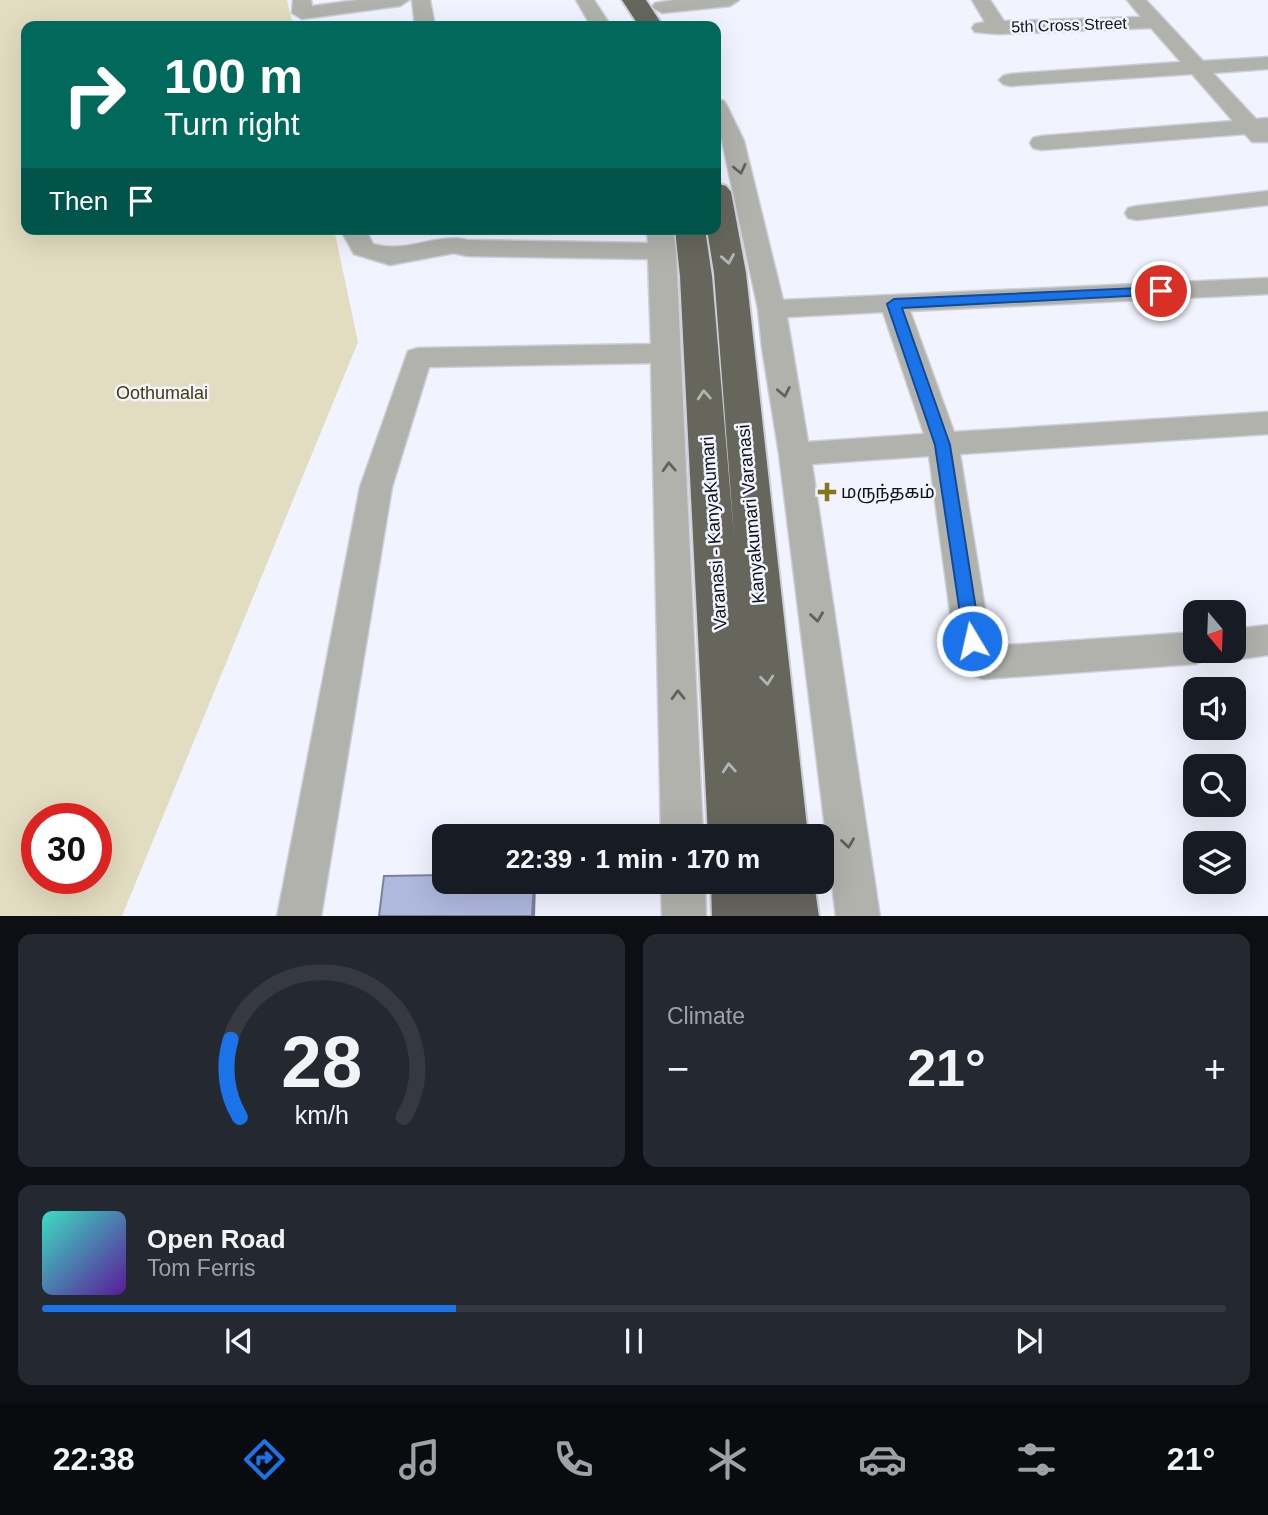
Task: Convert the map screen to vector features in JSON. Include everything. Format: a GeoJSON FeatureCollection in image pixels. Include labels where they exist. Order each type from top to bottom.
{"type":"FeatureCollection","features":[{"type":"Feature","properties":{"kind":"highway"},"geometry":{"type":"LineString","coordinates":[[608,0],[621,21]]}},
{"type":"Feature","properties":{"kind":"highway"},"geometry":{"type":"LineString","coordinates":[[634,0],[657,11]]}},
{"type":"Feature","properties":{"kind":"highway","name":"Kanyakumari Varanasi"},"geometry":{"type":"LineString","coordinates":[[721,221],[730,273],[782,824]]}},
{"type":"Feature","properties":{"kind":"highway","name":"Varanasi - KanyaKumari"},"geometry":{"type":"LineString","coordinates":[[671,236],[696,276],[733,824]]}},
{"type":"Feature","properties":{"kind":"highway"},"geometry":{"type":"LineString","coordinates":[[738,894],[739,916]]}},
{"type":"Feature","properties":{"kind":"highway"},"geometry":{"type":"LineString","coordinates":[[789,894],[792,916]]}},
{"type":"Feature","properties":{"kind":"street"},"geometry":{"type":"LineString","coordinates":[[302,0],[302,13],[400,0]]}},
{"type":"Feature","properties":{"kind":"street"},"geometry":{"type":"LineString","coordinates":[[421,0],[424,21]]}},
{"type":"Feature","properties":{"kind":"street"},"geometry":{"type":"LineString","coordinates":[[585,0],[598,21]]}},
{"type":"Feature","properties":{"kind":"street"},"geometry":{"type":"LineString","coordinates":[[657,11],[730,0]]}},
{"type":"Feature","properties":{"kind":"street","name":"5th Cross Street"},"geometry":{"type":"LineString","coordinates":[[981,0],[990,28],[1156,22]]}},
{"type":"Feature","properties":{"kind":"street"},"geometry":{"type":"LineString","coordinates":[[1136,0],[1197,67],[1259,126],[1268,146]]}},
{"type":"Feature","properties":{"kind":"street"},"geometry":{"type":"LineString","coordinates":[[1010,80],[1268,63]]}},
{"type":"Feature","properties":{"kind":"street"},"geometry":{"type":"LineString","coordinates":[[721,116],[733,141],[772,309],[776,348],[795,454],[858,916]]}},
{"type":"Feature","properties":{"kind":"street"},"geometry":{"type":"LineString","coordinates":[[1041,143],[1259,126]]}},
{"type":"Feature","properties":{"kind":"street"},"geometry":{"type":"LineString","coordinates":[[1137,213],[1268,198]]}},
{"type":"Feature","properties":{"kind":"street"},"geometry":{"type":"LineString","coordinates":[[355,235],[363,248],[390,257],[455,237],[467,248],[671,236],[663,352],[674,560],[682,824]]}},
{"type":"Feature","properties":{"kind":"street"},"geometry":{"type":"LineString","coordinates":[[772,309],[1268,286]]}},
{"type":"Feature","properties":{"kind":"street"},"geometry":{"type":"LineString","coordinates":[[894,304],[943,445],[972,641],[983,663],[1183,649]]}},
{"type":"Feature","properties":{"kind":"street"},"geometry":{"type":"LineString","coordinates":[[299,916],[376,487],[418,358],[663,352]]}},
{"type":"Feature","properties":{"kind":"street"},"geometry":{"type":"LineString","coordinates":[[795,454],[1268,423]]}},
{"type":"Feature","properties":{"kind":"street"},"geometry":{"type":"LineString","coordinates":[[1246,643],[1268,640]]}},
{"type":"Feature","properties":{"kind":"street"},"geometry":{"type":"LineString","coordinates":[[683,894],[684,916]]}},
{"type":"Feature","properties":{"kind":"green space","name":"Oothumalai"},"geometry":{"type":"Polygon","coordinates":[[[0,0],[287,0],[292,21],[21,21],[21,235],[335,235],[358,342],[122,916],[0,916],[0,0]]]}},
{"type":"Feature","properties":{"kind":"building"},"geometry":{"type":"Polygon","coordinates":[[[432,875],[432,894],[533,894],[532,916],[379,916],[384,876],[432,875]]]}},
{"type":"Feature","properties":{"kind":"place","name":"மருந்தகம்"},"geometry":{"type":"Point","coordinates":[827,492]}},
{"type":"Feature","properties":{"kind":"route"},"geometry":{"type":"LineString","coordinates":[[972,641],[943,445],[894,304],[1161,291]]}}]}
